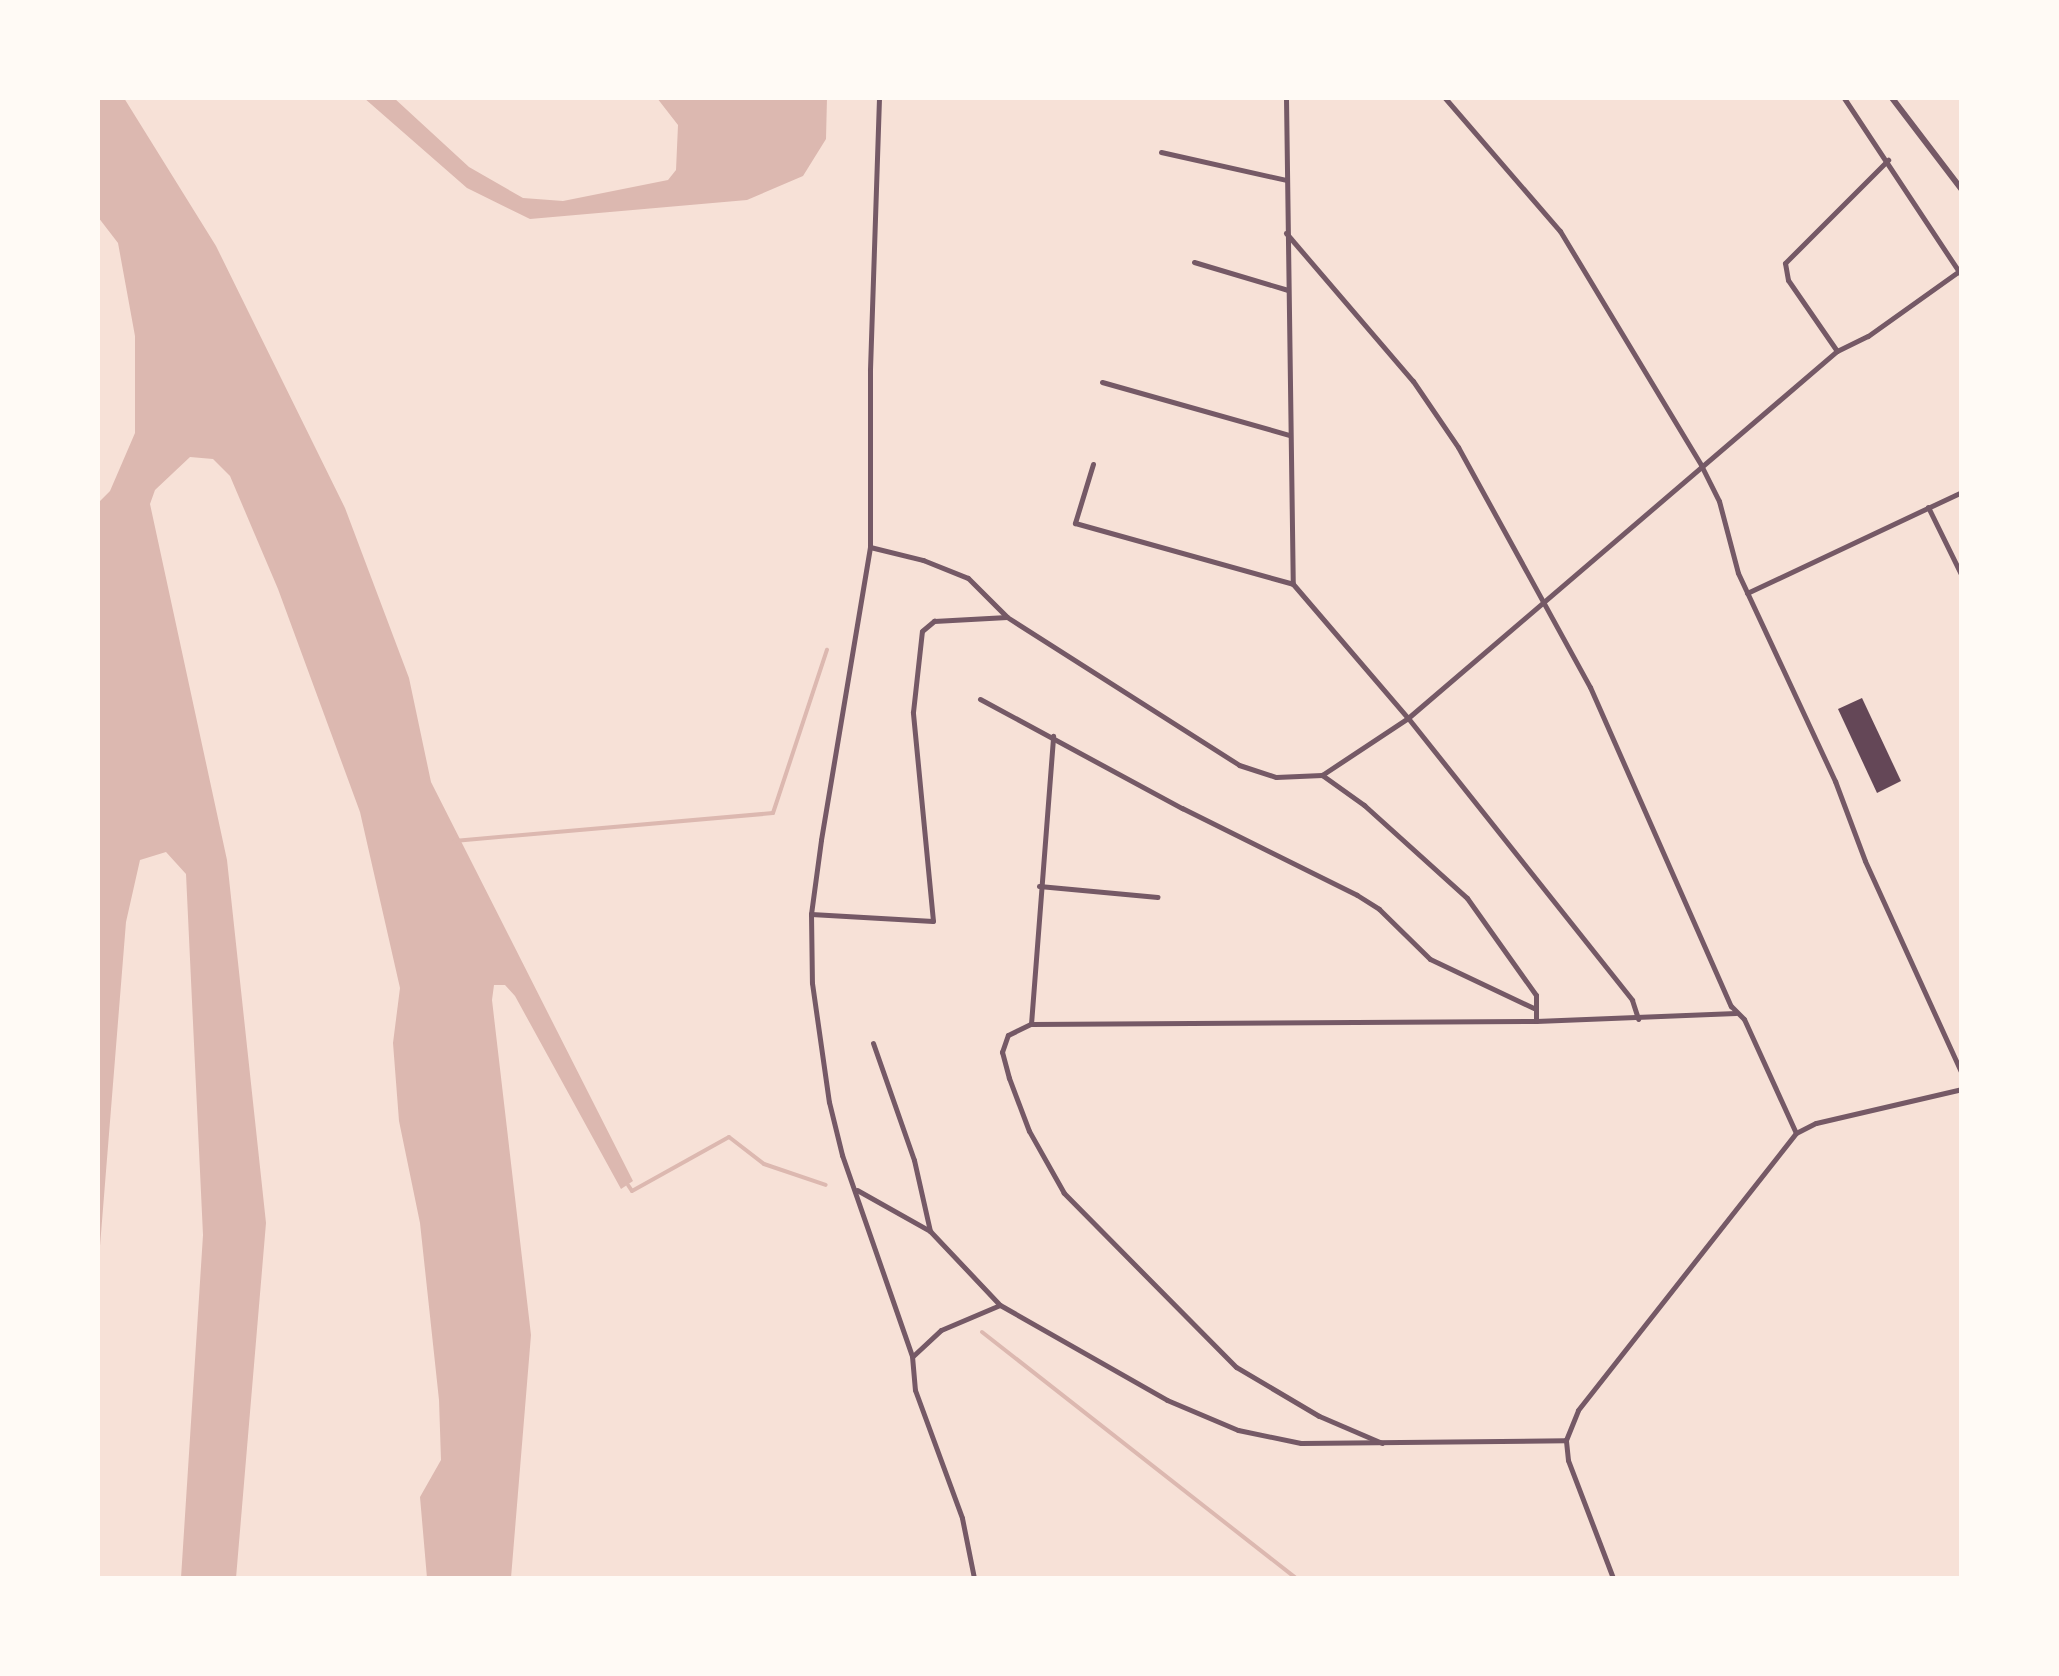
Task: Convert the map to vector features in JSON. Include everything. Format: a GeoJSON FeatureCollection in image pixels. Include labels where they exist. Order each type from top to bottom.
{"type":"FeatureCollection","features":[{"type":"Feature","properties":{"kind":"street"},"geometry":{"type":"LineString","coordinates":[[879,98],[870,370],[870,547],[812,914],[812,983],[842,1156],[883,1283],[912,1356],[915,1390],[962,1518],[974,1578]]}},
{"type":"Feature","properties":{"kind":"street"},"geometry":{"type":"LineString","coordinates":[[1286,98],[1293,584]]}},
{"type":"Feature","properties":{"kind":"street"},"geometry":{"type":"LineString","coordinates":[[1445,98],[1560,231],[1701,466],[1719,500],[1746,593],[1835,782],[1865,862],[1962,1074]]}},
{"type":"Feature","properties":{"kind":"street"},"geometry":{"type":"LineString","coordinates":[[870,547],[924,560],[968,578],[1007,617],[1238,765],[1276,777],[1322,776],[1408,718],[1838,350],[1868,336],[1960,274],[1844,98]]}},
{"type":"Feature","properties":{"kind":"street"},"geometry":{"type":"LineString","coordinates":[[1892,98],[1960,187]]}},
{"type":"Feature","properties":{"kind":"street"},"geometry":{"type":"LineString","coordinates":[[1161,152],[1286,180]]}},
{"type":"Feature","properties":{"kind":"street"},"geometry":{"type":"LineString","coordinates":[[1838,350],[1788,280],[1784,263],[1888,160]]}},
{"type":"Feature","properties":{"kind":"street"},"geometry":{"type":"LineString","coordinates":[[1286,233],[1432,405],[1543,600],[1590,687],[1736,1013],[1744,1019],[1796,1133]]}},
{"type":"Feature","properties":{"kind":"street"},"geometry":{"type":"LineString","coordinates":[[1194,262],[1288,290]]}},
{"type":"Feature","properties":{"kind":"street"},"geometry":{"type":"LineString","coordinates":[[1102,382],[1290,435]]}},
{"type":"Feature","properties":{"kind":"street"},"geometry":{"type":"LineString","coordinates":[[1093,464],[1074,523],[1293,584],[1408,718],[1632,1000],[1638,1019]]}},
{"type":"Feature","properties":{"kind":"street"},"geometry":{"type":"LineString","coordinates":[[1746,593],[1962,492]]}},
{"type":"Feature","properties":{"kind":"street"},"geometry":{"type":"LineString","coordinates":[[1928,507],[1962,576]]}},
{"type":"Feature","properties":{"kind":"street"},"geometry":{"type":"LineString","coordinates":[[812,914],[932,921],[914,712],[922,631],[934,621],[1007,617]]}},
{"type":"Feature","properties":{"kind":"street"},"geometry":{"type":"LineString","coordinates":[[980,700],[1182,808],[1357,895],[1379,909],[1430,959],[1536,1009]]}},
{"type":"Feature","properties":{"kind":"street"},"geometry":{"type":"LineString","coordinates":[[1031,1024],[1053,736]]}},
{"type":"Feature","properties":{"kind":"street"},"geometry":{"type":"LineString","coordinates":[[1322,776],[1364,805],[1467,898],[1536,995],[1536,1020]]}},
{"type":"Feature","properties":{"kind":"street"},"geometry":{"type":"LineString","coordinates":[[1039,886],[1157,897]]}},
{"type":"Feature","properties":{"kind":"street"},"geometry":{"type":"LineString","coordinates":[[1382,1443],[1319,1416],[1236,1367],[1064,1192],[1029,1131],[1002,1052],[1008,1035],[1031,1024],[1638,1019],[1736,1013]]}},
{"type":"Feature","properties":{"kind":"street"},"geometry":{"type":"LineString","coordinates":[[874,1044],[914,1160],[930,1231]]}},
{"type":"Feature","properties":{"kind":"street"},"geometry":{"type":"LineString","coordinates":[[1613,1578],[1572,1478],[1566,1440],[1578,1410],[1796,1133],[1816,1123],[1962,1089]]}},
{"type":"Feature","properties":{"kind":"street"},"geometry":{"type":"LineString","coordinates":[[855,1188],[930,1231],[1000,1305],[1167,1400],[1238,1430],[1301,1443],[1566,1440]]}},
{"type":"Feature","properties":{"kind":"street"},"geometry":{"type":"LineString","coordinates":[[912,1356],[926,1340],[964,1318],[1000,1305]]}},
{"type":"Feature","properties":{"kind":"shaded area"},"geometry":{"type":"Polygon","coordinates":[[[98,98],[124,98],[216,246],[345,508],[409,678],[431,782],[633,1181],[621,1189],[515,996],[505,985],[494,985],[492,1000],[531,1335],[511,1578],[427,1578],[420,1497],[441,1460],[439,1400],[420,1223],[399,1121],[393,1043],[400,988],[360,812],[278,589],[230,476],[213,459],[190,457],[155,490],[150,504],[227,860],[266,1223],[236,1578],[181,1578],[203,1235],[186,874],[166,852],[140,860],[126,922],[98,1271],[98,503],[110,491],[135,433],[135,336],[118,243],[98,217],[98,98]]]}},
{"type":"Feature","properties":{"kind":"shaded area"},"geometry":{"type":"Polygon","coordinates":[[[364,98],[394,98],[469,167],[523,198],[563,201],[668,180],[676,170],[678,125],[657,98],[827,98],[826,139],[803,176],[747,200],[530,219],[467,188],[364,98]]]}},
{"type":"Feature","properties":{"kind":"building"},"geometry":{"type":"Polygon","coordinates":[[[1862,698],[1901,781],[1877,793],[1838,709],[1862,698]]]}},
{"type":"Feature","properties":{"kind":"waterway"},"geometry":{"type":"LineString","coordinates":[[454,841],[773,813],[827,650]]}},
{"type":"Feature","properties":{"kind":"waterway"},"geometry":{"type":"LineString","coordinates":[[628,1185],[632,1191],[729,1137],[764,1164],[826,1185]]}},
{"type":"Feature","properties":{"kind":"waterway"},"geometry":{"type":"LineString","coordinates":[[982,1332],[1296,1578]]}}]}
